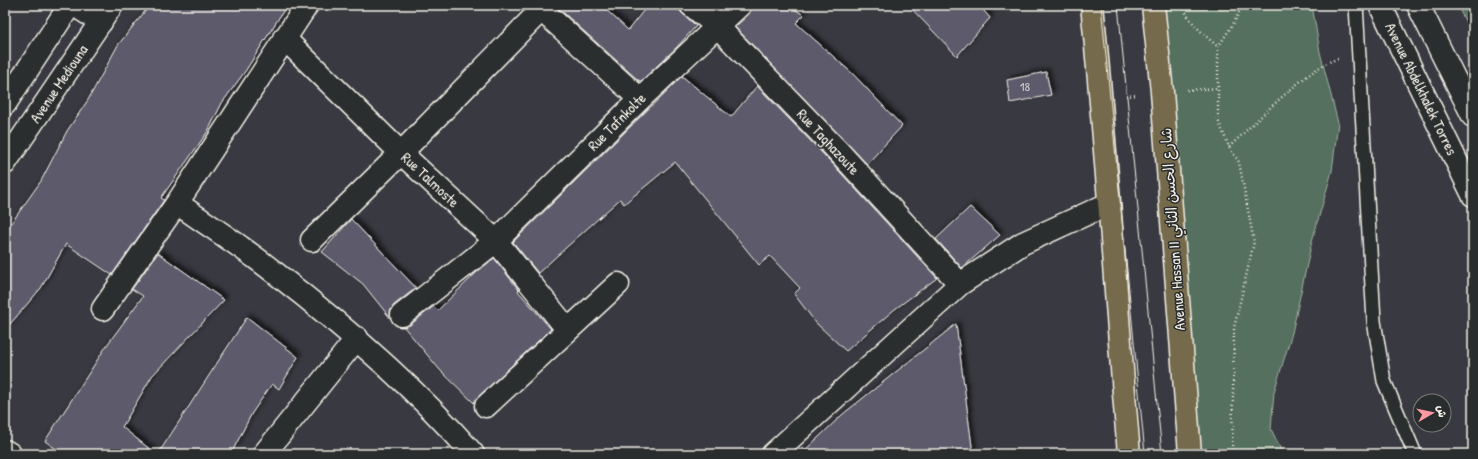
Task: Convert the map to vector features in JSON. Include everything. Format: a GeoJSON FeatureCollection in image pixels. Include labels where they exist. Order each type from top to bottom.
{"type":"FeatureCollection","features":[{"type":"Feature","properties":{"kind":"highway"},"geometry":{"type":"LineString","coordinates":[[1092,5],[1101,99],[1108,204],[1129,454]]}},
{"type":"Feature","properties":{"kind":"highway","name":"Avenue Hassan II شارع الحسن الثاني"},"geometry":{"type":"LineString","coordinates":[[1153,5],[1162,92],[1190,454]]}},
{"type":"Feature","properties":{"kind":"street"},"geometry":{"type":"LineString","coordinates":[[5,104],[70,5]]}},
{"type":"Feature","properties":{"kind":"street"},"geometry":{"type":"LineString","coordinates":[[74,5],[106,14]]}},
{"type":"Feature","properties":{"kind":"street"},"geometry":{"type":"LineString","coordinates":[[103,309],[177,203],[307,5]]}},
{"type":"Feature","properties":{"kind":"street","name":"Rue Taghazoute"},"geometry":{"type":"LineString","coordinates":[[691,5],[718,27],[839,152],[960,284]]}},
{"type":"Feature","properties":{"kind":"street","name":"Rue Tafnkolte"},"geometry":{"type":"LineString","coordinates":[[402,315],[496,241],[640,99],[740,5]]}},
{"type":"Feature","properties":{"kind":"street","name":"Avenue Abdelkhalek Torres"},"geometry":{"type":"LineString","coordinates":[[1380,5],[1473,195]]}},
{"type":"Feature","properties":{"kind":"street"},"geometry":{"type":"LineString","coordinates":[[1418,5],[1473,116]]}},
{"type":"Feature","properties":{"kind":"street"},"geometry":{"type":"LineString","coordinates":[[312,240],[401,153],[539,7],[640,99]]}},
{"type":"Feature","properties":{"kind":"street","name":"Avenue Mediouna"},"geometry":{"type":"LineString","coordinates":[[5,163],[106,14]]}},
{"type":"Feature","properties":{"kind":"street","name":"Rue Talmoste"},"geometry":{"type":"LineString","coordinates":[[284,38],[401,153],[496,241],[568,330]]}},
{"type":"Feature","properties":{"kind":"street"},"geometry":{"type":"LineString","coordinates":[[177,203],[273,271],[357,338],[444,420],[473,454]]}},
{"type":"Feature","properties":{"kind":"street"},"geometry":{"type":"LineString","coordinates":[[774,454],[960,284],[1023,243],[1108,204]]}},
{"type":"Feature","properties":{"kind":"street"},"geometry":{"type":"LineString","coordinates":[[486,406],[618,284]]}},
{"type":"Feature","properties":{"kind":"street"},"geometry":{"type":"LineString","coordinates":[[264,454],[357,338]]}},
{"type":"Feature","properties":{"kind":"street"},"geometry":{"type":"LineString","coordinates":[[5,451],[10,454]]}},
{"type":"Feature","properties":{"kind":"lane"},"geometry":{"type":"LineString","coordinates":[[1356,5],[1374,321],[1384,381],[1415,454]]}},
{"type":"Feature","properties":{"kind":"path"},"geometry":{"type":"LineString","coordinates":[[1183,5],[1184,10],[1202,32],[1218,47]]}},
{"type":"Feature","properties":{"kind":"path"},"geometry":{"type":"LineString","coordinates":[[1232,454],[1234,328],[1254,242],[1239,162],[1229,147],[1218,120],[1218,47],[1235,21],[1242,5]]}},
{"type":"Feature","properties":{"kind":"path"},"geometry":{"type":"LineString","coordinates":[[1229,147],[1299,83],[1329,60],[1359,54]]}},
{"type":"Feature","properties":{"kind":"path"},"geometry":{"type":"LineString","coordinates":[[1101,99],[1162,92],[1219,88]]}},
{"type":"Feature","properties":{"kind":"green space"},"geometry":{"type":"Polygon","coordinates":[[[1157,5],[1312,5],[1320,52],[1338,123],[1332,171],[1312,241],[1292,333],[1274,392],[1271,429],[1283,454],[1198,454],[1157,5]]]}},
{"type":"Feature","properties":{"kind":"green space"},"geometry":{"type":"Polygon","coordinates":[[[1457,5],[1473,5],[1473,36],[1457,5]]]}},
{"type":"Feature","properties":{"kind":"building"},"geometry":{"type":"Polygon","coordinates":[[[150,5],[287,5],[246,70],[222,103],[208,131],[161,198],[164,200],[112,275],[66,244],[41,288],[5,330],[5,232],[41,181],[67,131],[88,100],[118,45],[150,5]]]}},
{"type":"Feature","properties":{"kind":"building"},"geometry":{"type":"Polygon","coordinates":[[[555,5],[601,5],[628,30],[648,5],[674,5],[696,26],[676,48],[641,81],[638,80],[555,5]]]}},
{"type":"Feature","properties":{"kind":"building"},"geometry":{"type":"Polygon","coordinates":[[[753,5],[788,5],[804,15],[796,23],[854,75],[902,126],[867,164],[735,27],[749,14],[753,5]]]}},
{"type":"Feature","properties":{"kind":"building"},"geometry":{"type":"Polygon","coordinates":[[[908,5],[979,5],[990,18],[957,56],[908,5]]]}},
{"type":"Feature","properties":{"kind":"building"},"geometry":{"type":"Polygon","coordinates":[[[1046,72],[1051,95],[1010,103],[1007,80],[1046,72]]]}},
{"type":"Feature","properties":{"kind":"building"},"geometry":{"type":"Polygon","coordinates":[[[682,76],[731,117],[757,86],[830,161],[937,278],[895,309],[846,351],[816,323],[794,294],[800,288],[770,256],[759,265],[675,162],[624,204],[620,199],[538,273],[513,242],[682,76]]]}},
{"type":"Feature","properties":{"kind":"building"},"geometry":{"type":"Polygon","coordinates":[[[970,207],[1000,235],[962,268],[936,239],[970,207]]]}},
{"type":"Feature","properties":{"kind":"building"},"geometry":{"type":"Polygon","coordinates":[[[351,219],[416,288],[394,305],[390,311],[391,319],[363,284],[322,252],[351,219]]]}},
{"type":"Feature","properties":{"kind":"building"},"geometry":{"type":"Polygon","coordinates":[[[158,253],[224,300],[152,376],[122,427],[156,454],[63,454],[45,441],[107,345],[143,296],[132,289],[158,253]]]}},
{"type":"Feature","properties":{"kind":"building"},"geometry":{"type":"Polygon","coordinates":[[[494,258],[519,290],[518,291],[551,329],[478,397],[474,403],[440,370],[404,327],[410,325],[434,306],[438,310],[478,271],[494,258]]]}},
{"type":"Feature","properties":{"kind":"building"},"geometry":{"type":"Polygon","coordinates":[[[247,317],[298,357],[279,389],[272,384],[252,413],[231,454],[158,454],[247,317]]]}},
{"type":"Feature","properties":{"kind":"building"},"geometry":{"type":"Polygon","coordinates":[[[956,324],[973,454],[801,454],[843,414],[956,324]]]}},
{"type":"Feature","properties":{"kind":"tram line"},"geometry":{"type":"LineString","coordinates":[[1101,5],[1145,454]]}},
{"type":"Feature","properties":{"kind":"tram line"},"geometry":{"type":"LineString","coordinates":[[1118,5],[1162,454]]}}]}
